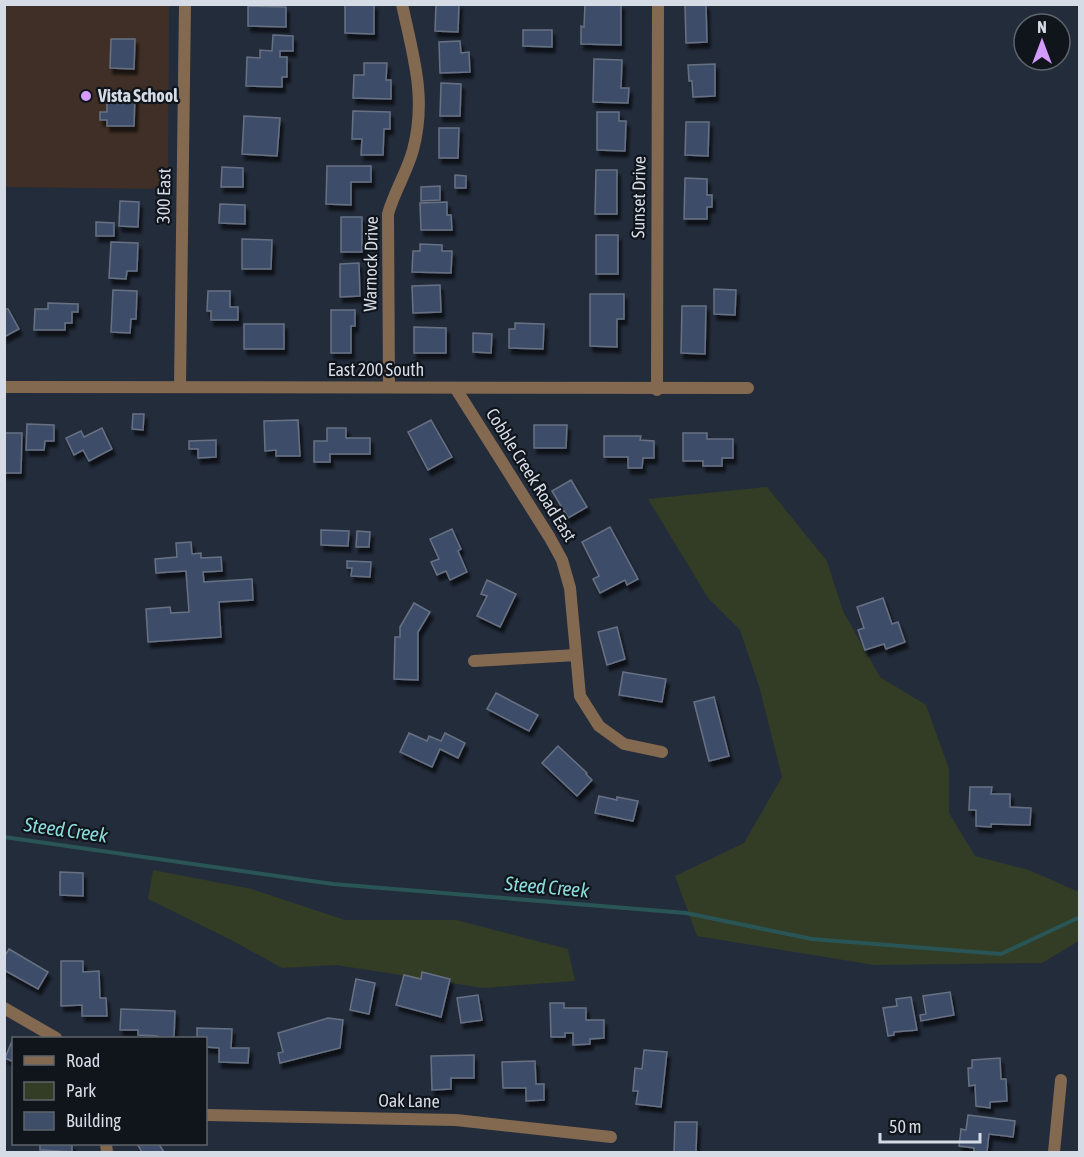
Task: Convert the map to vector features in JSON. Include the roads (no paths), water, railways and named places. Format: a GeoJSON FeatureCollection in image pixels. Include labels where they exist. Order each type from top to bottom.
{"type":"FeatureCollection","features":[{"type":"Feature","properties":{"kind":"street","name":"300 East"},"geometry":{"type":"LineString","coordinates":[[180,387],[185,4]]}},
{"type":"Feature","properties":{"kind":"street","name":"Warnock Drive"},"geometry":{"type":"LineString","coordinates":[[389,387],[388,214],[393,195],[412,152],[419,118],[419,86],[402,4]]}},
{"type":"Feature","properties":{"kind":"street","name":"Sunset Drive"},"geometry":{"type":"LineString","coordinates":[[657,390],[658,4]]}},
{"type":"Feature","properties":{"kind":"street","name":"East 200 South"},"geometry":{"type":"LineString","coordinates":[[4,387],[657,390],[748,388]]}},
{"type":"Feature","properties":{"kind":"street","name":"Cobble Creek Road East"},"geometry":{"type":"LineString","coordinates":[[456,388],[562,560],[570,588],[580,696],[599,726],[624,744],[662,752]]}},
{"type":"Feature","properties":{"kind":"street"},"geometry":{"type":"LineString","coordinates":[[474,661],[576,655]]}},
{"type":"Feature","properties":{"kind":"street"},"geometry":{"type":"LineString","coordinates":[[4,1008],[54,1037]]}},
{"type":"Feature","properties":{"kind":"street"},"geometry":{"type":"LineString","coordinates":[[1054,1152],[1060,1080]]}},
{"type":"Feature","properties":{"kind":"street","name":"Oak Lane"},"geometry":{"type":"LineString","coordinates":[[207,1114],[456,1120],[611,1137]]}},
{"type":"Feature","properties":{"kind":"waterway","name":"Steed Creek"},"geometry":{"type":"LineString","coordinates":[[4,837],[333,884],[686,913],[812,939],[1001,954],[1080,917]]}},
{"type":"Feature","properties":{"kind":"place","name":"Vista School"},"geometry":{"type":"Point","coordinates":[86,96]}}]}
